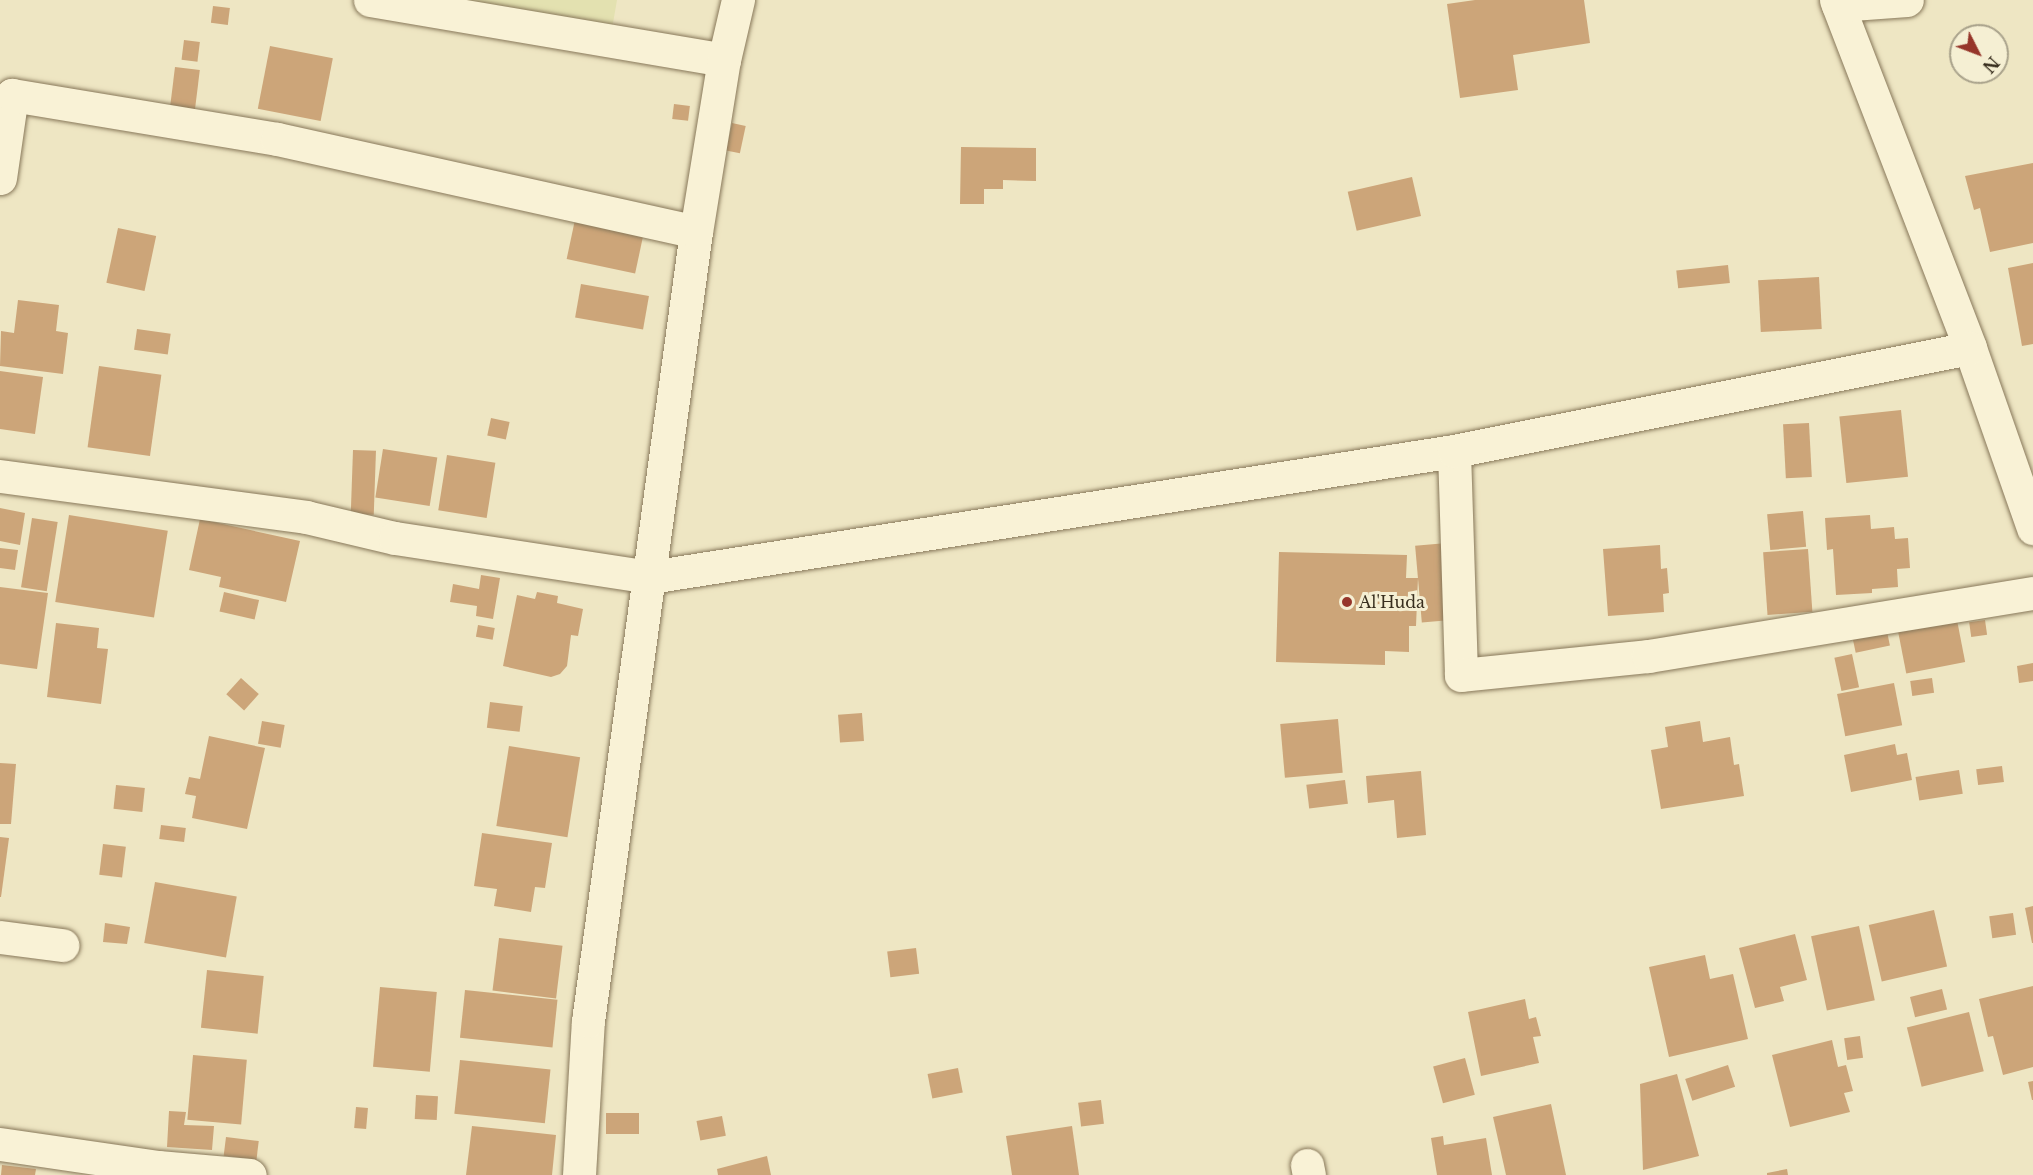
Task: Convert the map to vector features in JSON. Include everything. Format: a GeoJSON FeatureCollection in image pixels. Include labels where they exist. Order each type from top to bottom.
{"type":"FeatureCollection","features":[{"type":"Feature","properties":{"kind":"street"},"geometry":{"type":"LineString","coordinates":[[370,0],[724,60]]}},
{"type":"Feature","properties":{"kind":"street"},"geometry":{"type":"LineString","coordinates":[[579,1175],[588,1021],[696,232],[724,60],[738,0]]}},
{"type":"Feature","properties":{"kind":"street"},"geometry":{"type":"LineString","coordinates":[[1907,0],[1837,2],[1970,348],[2033,528]]}},
{"type":"Feature","properties":{"kind":"street"},"geometry":{"type":"LineString","coordinates":[[0,178],[12,95],[277,139],[696,232]]}},
{"type":"Feature","properties":{"kind":"street"},"geometry":{"type":"LineString","coordinates":[[0,476],[306,517],[395,538],[650,577],[1454,451],[1970,348]]}},
{"type":"Feature","properties":{"kind":"street"},"geometry":{"type":"LineString","coordinates":[[1454,451],[1461,675],[1648,656],[2033,593]]}},
{"type":"Feature","properties":{"kind":"street"},"geometry":{"type":"LineString","coordinates":[[0,937],[62,945]]}},
{"type":"Feature","properties":{"kind":"street"},"geometry":{"type":"LineString","coordinates":[[0,1144],[158,1167],[250,1175]]}},
{"type":"Feature","properties":{"kind":"shaded area"},"geometry":{"type":"Polygon","coordinates":[[[450,0],[617,0],[612,29],[450,0]]]}},
{"type":"Feature","properties":{"kind":"building"},"geometry":{"type":"Polygon","coordinates":[[[1475,0],[1584,0],[1590,43],[1513,55],[1518,90],[1460,98],[1447,4],[1475,0]]]}},
{"type":"Feature","properties":{"kind":"building"},"geometry":{"type":"Polygon","coordinates":[[[213,6],[230,8],[228,25],[211,23],[213,6]]]}},
{"type":"Feature","properties":{"kind":"building"},"geometry":{"type":"Polygon","coordinates":[[[184,40],[200,42],[197,62],[182,60],[184,40]]]}},
{"type":"Feature","properties":{"kind":"building"},"geometry":{"type":"Polygon","coordinates":[[[270,46],[333,58],[321,121],[258,109],[270,46]]]}},
{"type":"Feature","properties":{"kind":"building"},"geometry":{"type":"Polygon","coordinates":[[[175,67],[200,70],[194,117],[169,114],[175,67]]]}},
{"type":"Feature","properties":{"kind":"building"},"geometry":{"type":"Polygon","coordinates":[[[674,104],[690,106],[688,121],[672,119],[674,104]]]}},
{"type":"Feature","properties":{"kind":"building"},"geometry":{"type":"Polygon","coordinates":[[[732,123],[746,126],[740,153],[726,150],[732,123]]]}},
{"type":"Feature","properties":{"kind":"building"},"geometry":{"type":"Polygon","coordinates":[[[961,147],[1036,148],[1036,181],[1003,180],[1003,189],[984,189],[984,204],[960,204],[961,147]]]}},
{"type":"Feature","properties":{"kind":"building"},"geometry":{"type":"Polygon","coordinates":[[[2033,163],[2033,243],[1990,252],[1980,208],[1974,210],[1965,176],[2033,163]]]}},
{"type":"Feature","properties":{"kind":"building"},"geometry":{"type":"Polygon","coordinates":[[[1412,177],[1421,216],[1357,231],[1348,192],[1412,177]]]}},
{"type":"Feature","properties":{"kind":"building"},"geometry":{"type":"Polygon","coordinates":[[[576,215],[644,230],[635,274],[567,259],[576,215]]]}},
{"type":"Feature","properties":{"kind":"building"},"geometry":{"type":"Polygon","coordinates":[[[118,228],[156,236],[145,291],[106,283],[118,228]]]}},
{"type":"Feature","properties":{"kind":"building"},"geometry":{"type":"Polygon","coordinates":[[[2033,263],[2033,344],[2022,346],[2008,268],[2033,263]]]}},
{"type":"Feature","properties":{"kind":"building"},"geometry":{"type":"Polygon","coordinates":[[[1728,265],[1730,283],[1678,288],[1676,270],[1728,265]]]}},
{"type":"Feature","properties":{"kind":"building"},"geometry":{"type":"Polygon","coordinates":[[[1819,277],[1822,329],[1761,332],[1758,280],[1819,277]]]}},
{"type":"Feature","properties":{"kind":"building"},"geometry":{"type":"Polygon","coordinates":[[[581,284],[649,296],[643,329],[575,317],[581,284]]]}},
{"type":"Feature","properties":{"kind":"building"},"geometry":{"type":"Polygon","coordinates":[[[18,300],[59,305],[56,331],[68,333],[63,374],[0,366],[1,331],[14,333],[18,300]]]}},
{"type":"Feature","properties":{"kind":"building"},"geometry":{"type":"Polygon","coordinates":[[[137,329],[171,334],[168,355],[134,350],[137,329]]]}},
{"type":"Feature","properties":{"kind":"building"},"geometry":{"type":"Polygon","coordinates":[[[99,366],[161,375],[150,456],[88,447],[99,366]]]}},
{"type":"Feature","properties":{"kind":"building"},"geometry":{"type":"Polygon","coordinates":[[[0,371],[43,377],[35,434],[0,429],[0,371]]]}},
{"type":"Feature","properties":{"kind":"building"},"geometry":{"type":"Polygon","coordinates":[[[1901,410],[1908,477],[1846,483],[1839,416],[1901,410]]]}},
{"type":"Feature","properties":{"kind":"building"},"geometry":{"type":"Polygon","coordinates":[[[491,418],[510,422],[506,440],[487,436],[491,418]]]}},
{"type":"Feature","properties":{"kind":"building"},"geometry":{"type":"Polygon","coordinates":[[[1809,423],[1812,477],[1786,478],[1783,424],[1809,423]]]}},
{"type":"Feature","properties":{"kind":"building"},"geometry":{"type":"Polygon","coordinates":[[[383,449],[437,458],[430,506],[375,497],[383,449]]]}},
{"type":"Feature","properties":{"kind":"building"},"geometry":{"type":"Polygon","coordinates":[[[353,450],[376,451],[374,515],[351,514],[353,450]]]}},
{"type":"Feature","properties":{"kind":"building"},"geometry":{"type":"Polygon","coordinates":[[[447,455],[495,463],[487,518],[438,510],[447,455]]]}},
{"type":"Feature","properties":{"kind":"building"},"geometry":{"type":"Polygon","coordinates":[[[0,508],[25,513],[20,545],[0,541],[0,508]]]}},
{"type":"Feature","properties":{"kind":"building"},"geometry":{"type":"Polygon","coordinates":[[[1803,511],[1806,547],[1770,550],[1767,514],[1803,511]]]}},
{"type":"Feature","properties":{"kind":"building"},"geometry":{"type":"Polygon","coordinates":[[[69,515],[168,531],[154,618],[55,602],[69,515]]]}},
{"type":"Feature","properties":{"kind":"building"},"geometry":{"type":"Polygon","coordinates":[[[1870,515],[1871,529],[1894,527],[1895,539],[1908,538],[1910,568],[1897,569],[1898,587],[1872,589],[1872,593],[1836,595],[1833,549],[1827,550],[1825,518],[1870,515]]]}},
{"type":"Feature","properties":{"kind":"building"},"geometry":{"type":"Polygon","coordinates":[[[32,518],[58,522],[47,591],[21,587],[32,518]]]}},
{"type":"Feature","properties":{"kind":"building"},"geometry":{"type":"Polygon","coordinates":[[[200,519],[300,541],[286,602],[219,587],[221,577],[189,570],[200,519]]]}},
{"type":"Feature","properties":{"kind":"building"},"geometry":{"type":"Polygon","coordinates":[[[1447,543],[1454,620],[1422,622],[1415,546],[1447,543]]]}},
{"type":"Feature","properties":{"kind":"building"},"geometry":{"type":"Polygon","coordinates":[[[1660,545],[1661,569],[1667,568],[1669,593],[1663,594],[1664,612],[1608,616],[1603,549],[1660,545]]]}},
{"type":"Feature","properties":{"kind":"building"},"geometry":{"type":"Polygon","coordinates":[[[0,548],[18,550],[15,570],[0,568],[0,548]]]}},
{"type":"Feature","properties":{"kind":"building"},"geometry":{"type":"Polygon","coordinates":[[[1808,549],[1812,612],[1768,615],[1763,552],[1808,549]]]}},
{"type":"Feature","properties":{"kind":"building","name":"Al'Huda"},"geometry":{"type":"Polygon","coordinates":[[[1279,552],[1407,555],[1406,578],[1418,578],[1416,626],[1409,626],[1409,652],[1385,651],[1385,665],[1276,662],[1279,552]]]}},
{"type":"Feature","properties":{"kind":"building"},"geometry":{"type":"Polygon","coordinates":[[[481,575],[500,578],[493,619],[476,616],[477,606],[450,602],[453,584],[479,589],[481,575]]]}},
{"type":"Feature","properties":{"kind":"building"},"geometry":{"type":"Polygon","coordinates":[[[0,587],[48,593],[37,669],[0,664],[0,587]]]}},
{"type":"Feature","properties":{"kind":"building"},"geometry":{"type":"Polygon","coordinates":[[[224,592],[259,600],[255,620],[220,611],[224,592]]]}},
{"type":"Feature","properties":{"kind":"building"},"geometry":{"type":"Polygon","coordinates":[[[537,592],[558,596],[557,603],[583,609],[578,636],[571,635],[567,666],[560,674],[551,677],[503,666],[517,595],[535,599],[537,592]]]}},
{"type":"Feature","properties":{"kind":"building"},"geometry":{"type":"Polygon","coordinates":[[[1956,615],[1965,662],[1906,674],[1897,626],[1956,615]]]}},
{"type":"Feature","properties":{"kind":"building"},"geometry":{"type":"Polygon","coordinates":[[[1985,620],[1987,635],[1971,637],[1969,622],[1985,620]]]}},
{"type":"Feature","properties":{"kind":"building"},"geometry":{"type":"Polygon","coordinates":[[[56,623],[99,628],[97,648],[108,649],[101,704],[47,697],[56,623]]]}},
{"type":"Feature","properties":{"kind":"building"},"geometry":{"type":"Polygon","coordinates":[[[478,625],[495,628],[493,640],[476,637],[478,625]]]}},
{"type":"Feature","properties":{"kind":"building"},"geometry":{"type":"Polygon","coordinates":[[[1886,627],[1890,646],[1856,653],[1852,634],[1886,627]]]}},
{"type":"Feature","properties":{"kind":"building"},"geometry":{"type":"Polygon","coordinates":[[[1852,654],[1859,687],[1841,691],[1834,658],[1852,654]]]}},
{"type":"Feature","properties":{"kind":"building"},"geometry":{"type":"Polygon","coordinates":[[[2033,663],[2033,681],[2019,683],[2017,666],[2033,663]]]}},
{"type":"Feature","properties":{"kind":"building"},"geometry":{"type":"Polygon","coordinates":[[[241,678],[259,694],[244,710],[226,694],[241,678]]]}},
{"type":"Feature","properties":{"kind":"building"},"geometry":{"type":"Polygon","coordinates":[[[1932,678],[1934,693],[1912,696],[1910,681],[1932,678]]]}},
{"type":"Feature","properties":{"kind":"building"},"geometry":{"type":"Polygon","coordinates":[[[1894,683],[1902,725],[1845,736],[1837,694],[1894,683]]]}},
{"type":"Feature","properties":{"kind":"building"},"geometry":{"type":"Polygon","coordinates":[[[490,702],[523,706],[520,732],[487,728],[490,702]]]}},
{"type":"Feature","properties":{"kind":"building"},"geometry":{"type":"Polygon","coordinates":[[[862,713],[864,741],[840,743],[838,715],[862,713]]]}},
{"type":"Feature","properties":{"kind":"building"},"geometry":{"type":"Polygon","coordinates":[[[1338,719],[1343,773],[1285,778],[1280,724],[1338,719]]]}},
{"type":"Feature","properties":{"kind":"building"},"geometry":{"type":"Polygon","coordinates":[[[262,721],[285,725],[281,748],[258,744],[262,721]]]}},
{"type":"Feature","properties":{"kind":"building"},"geometry":{"type":"Polygon","coordinates":[[[1700,721],[1703,742],[1730,737],[1734,765],[1739,764],[1744,796],[1661,809],[1651,750],[1668,747],[1665,727],[1700,721]]]}},
{"type":"Feature","properties":{"kind":"building"},"geometry":{"type":"Polygon","coordinates":[[[209,736],[265,748],[247,829],[192,818],[196,796],[185,794],[189,777],[200,779],[209,736]]]}},
{"type":"Feature","properties":{"kind":"building"},"geometry":{"type":"Polygon","coordinates":[[[1895,744],[1897,755],[1907,753],[1912,780],[1851,792],[1844,755],[1895,744]]]}},
{"type":"Feature","properties":{"kind":"building"},"geometry":{"type":"Polygon","coordinates":[[[509,746],[580,757],[567,837],[496,826],[509,746]]]}},
{"type":"Feature","properties":{"kind":"building"},"geometry":{"type":"Polygon","coordinates":[[[0,763],[16,764],[11,824],[0,824],[0,763]]]}},
{"type":"Feature","properties":{"kind":"building"},"geometry":{"type":"Polygon","coordinates":[[[2002,766],[2004,782],[1978,785],[1976,769],[2002,766]]]}},
{"type":"Feature","properties":{"kind":"building"},"geometry":{"type":"Polygon","coordinates":[[[1959,770],[1963,794],[1919,801],[1916,777],[1959,770]]]}},
{"type":"Feature","properties":{"kind":"building"},"geometry":{"type":"Polygon","coordinates":[[[1421,771],[1426,835],[1397,838],[1394,800],[1368,803],[1366,776],[1421,771]]]}},
{"type":"Feature","properties":{"kind":"building"},"geometry":{"type":"Polygon","coordinates":[[[1345,780],[1348,804],[1309,809],[1306,785],[1345,780]]]}},
{"type":"Feature","properties":{"kind":"building"},"geometry":{"type":"Polygon","coordinates":[[[116,785],[145,788],[142,812],[113,809],[116,785]]]}},
{"type":"Feature","properties":{"kind":"building"},"geometry":{"type":"Polygon","coordinates":[[[161,825],[186,828],[184,842],[159,839],[161,825]]]}},
{"type":"Feature","properties":{"kind":"building"},"geometry":{"type":"Polygon","coordinates":[[[482,833],[552,843],[545,888],[535,887],[531,912],[494,906],[497,889],[474,886],[482,833]]]}},
{"type":"Feature","properties":{"kind":"building"},"geometry":{"type":"Polygon","coordinates":[[[0,837],[9,838],[1,897],[0,897],[0,837]]]}},
{"type":"Feature","properties":{"kind":"building"},"geometry":{"type":"Polygon","coordinates":[[[103,844],[126,847],[122,878],[99,875],[103,844]]]}},
{"type":"Feature","properties":{"kind":"building"},"geometry":{"type":"Polygon","coordinates":[[[155,882],[237,896],[226,957],[144,943],[155,882]]]}},
{"type":"Feature","properties":{"kind":"building"},"geometry":{"type":"Polygon","coordinates":[[[2033,906],[2033,943],[2032,943],[2025,908],[2033,906]]]}},
{"type":"Feature","properties":{"kind":"building"},"geometry":{"type":"Polygon","coordinates":[[[1934,910],[1947,967],[1882,982],[1869,925],[1934,910]]]}},
{"type":"Feature","properties":{"kind":"building"},"geometry":{"type":"Polygon","coordinates":[[[2013,913],[2016,935],[1992,938],[1989,916],[2013,913]]]}},
{"type":"Feature","properties":{"kind":"building"},"geometry":{"type":"Polygon","coordinates":[[[105,923],[130,927],[127,944],[103,942],[105,923]]]}},
{"type":"Feature","properties":{"kind":"building"},"geometry":{"type":"Polygon","coordinates":[[[1859,926],[1875,1000],[1827,1011],[1811,936],[1859,926]]]}},
{"type":"Feature","properties":{"kind":"building"},"geometry":{"type":"Polygon","coordinates":[[[1795,934],[1807,980],[1780,987],[1784,1001],[1755,1008],[1739,948],[1795,934]]]}},
{"type":"Feature","properties":{"kind":"building"},"geometry":{"type":"Polygon","coordinates":[[[499,938],[563,946],[556,998],[493,991],[499,938]]]}},
{"type":"Feature","properties":{"kind":"building"},"geometry":{"type":"Polygon","coordinates":[[[916,948],[919,974],[890,977],[887,952],[916,948]]]}},
{"type":"Feature","properties":{"kind":"building"},"geometry":{"type":"Polygon","coordinates":[[[1705,955],[1710,979],[1733,974],[1748,1039],[1669,1057],[1649,967],[1705,955]]]}},
{"type":"Feature","properties":{"kind":"building"},"geometry":{"type":"Polygon","coordinates":[[[207,970],[264,976],[258,1034],[201,1028],[207,970]]]}},
{"type":"Feature","properties":{"kind":"building"},"geometry":{"type":"Polygon","coordinates":[[[2033,986],[2033,1067],[2003,1075],[1993,1036],[1988,1037],[1979,999],[2033,986]]]}},
{"type":"Feature","properties":{"kind":"building"},"geometry":{"type":"Polygon","coordinates":[[[380,987],[437,992],[430,1072],[373,1067],[380,987]]]}},
{"type":"Feature","properties":{"kind":"building"},"geometry":{"type":"Polygon","coordinates":[[[1942,989],[1947,1009],[1915,1017],[1910,997],[1942,989]]]}},
{"type":"Feature","properties":{"kind":"building"},"geometry":{"type":"Polygon","coordinates":[[[465,990],[557,1000],[552,1047],[460,1038],[465,990]]]}},
{"type":"Feature","properties":{"kind":"building"},"geometry":{"type":"Polygon","coordinates":[[[1525,999],[1529,1019],[1536,1017],[1541,1036],[1533,1037],[1539,1063],[1481,1076],[1468,1012],[1525,999]]]}},
{"type":"Feature","properties":{"kind":"building"},"geometry":{"type":"Polygon","coordinates":[[[1969,1012],[1984,1071],[1922,1087],[1907,1027],[1969,1012]]]}},
{"type":"Feature","properties":{"kind":"building"},"geometry":{"type":"Polygon","coordinates":[[[1860,1036],[1863,1058],[1847,1060],[1844,1038],[1860,1036]]]}},
{"type":"Feature","properties":{"kind":"building"},"geometry":{"type":"Polygon","coordinates":[[[1832,1040],[1838,1067],[1846,1065],[1853,1091],[1844,1093],[1850,1112],[1790,1127],[1772,1055],[1832,1040]]]}},
{"type":"Feature","properties":{"kind":"building"},"geometry":{"type":"Polygon","coordinates":[[[193,1055],[247,1060],[241,1124],[187,1120],[193,1055]]]}},
{"type":"Feature","properties":{"kind":"building"},"geometry":{"type":"Polygon","coordinates":[[[1465,1058],[1475,1095],[1443,1103],[1433,1067],[1465,1058]]]}},
{"type":"Feature","properties":{"kind":"building"},"geometry":{"type":"Polygon","coordinates":[[[460,1060],[551,1070],[545,1123],[454,1114],[460,1060]]]}},
{"type":"Feature","properties":{"kind":"building"},"geometry":{"type":"Polygon","coordinates":[[[1728,1065],[1735,1087],[1692,1101],[1685,1079],[1728,1065]]]}},
{"type":"Feature","properties":{"kind":"building"},"geometry":{"type":"Polygon","coordinates":[[[958,1068],[963,1093],[932,1098],[928,1074],[958,1068]]]}},
{"type":"Feature","properties":{"kind":"building"},"geometry":{"type":"Polygon","coordinates":[[[1677,1074],[1699,1156],[1643,1170],[1640,1084],[1677,1074]]]}},
{"type":"Feature","properties":{"kind":"building"},"geometry":{"type":"Polygon","coordinates":[[[2033,1081],[2033,1100],[2032,1100],[2028,1082],[2033,1081]]]}},
{"type":"Feature","properties":{"kind":"building"},"geometry":{"type":"Polygon","coordinates":[[[416,1095],[438,1096],[437,1120],[415,1119],[416,1095]]]}},
{"type":"Feature","properties":{"kind":"building"},"geometry":{"type":"Polygon","coordinates":[[[1101,1100],[1104,1124],[1081,1127],[1078,1103],[1101,1100]]]}},
{"type":"Feature","properties":{"kind":"building"},"geometry":{"type":"Polygon","coordinates":[[[1551,1104],[1566,1175],[1506,1175],[1493,1117],[1551,1104]]]}},
{"type":"Feature","properties":{"kind":"building"},"geometry":{"type":"Polygon","coordinates":[[[356,1107],[368,1108],[366,1129],[354,1128],[356,1107]]]}},
{"type":"Feature","properties":{"kind":"building"},"geometry":{"type":"Polygon","coordinates":[[[169,1111],[186,1112],[184,1125],[214,1126],[212,1150],[167,1147],[169,1111]]]}},
{"type":"Feature","properties":{"kind":"building"},"geometry":{"type":"Polygon","coordinates":[[[606,1113],[639,1113],[639,1134],[606,1134],[606,1113]]]}},
{"type":"Feature","properties":{"kind":"building"},"geometry":{"type":"Polygon","coordinates":[[[722,1116],[726,1136],[700,1141],[696,1121],[722,1116]]]}},
{"type":"Feature","properties":{"kind":"building"},"geometry":{"type":"Polygon","coordinates":[[[472,1126],[556,1135],[552,1175],[466,1175],[472,1126]]]}},
{"type":"Feature","properties":{"kind":"building"},"geometry":{"type":"Polygon","coordinates":[[[1072,1126],[1079,1175],[1012,1175],[1006,1136],[1072,1126]]]}},
{"type":"Feature","properties":{"kind":"building"},"geometry":{"type":"Polygon","coordinates":[[[1443,1136],[1444,1145],[1486,1138],[1492,1175],[1437,1175],[1431,1138],[1443,1136]]]}},
{"type":"Feature","properties":{"kind":"building"},"geometry":{"type":"Polygon","coordinates":[[[226,1137],[259,1141],[256,1160],[224,1156],[226,1137]]]}},
{"type":"Feature","properties":{"kind":"building"},"geometry":{"type":"Polygon","coordinates":[[[767,1156],[771,1175],[718,1175],[717,1169],[767,1156]]]}},
{"type":"Feature","properties":{"kind":"building"},"geometry":{"type":"Polygon","coordinates":[[[2,1165],[36,1169],[35,1175],[1,1175],[2,1165]]]}},
{"type":"Feature","properties":{"kind":"building"},"geometry":{"type":"Polygon","coordinates":[[[1787,1169],[1788,1175],[1767,1175],[1767,1173],[1787,1169]]]}},
{"type":"Feature","properties":{"kind":"place","name":"Al'Huda"},"geometry":{"type":"Point","coordinates":[1347,602]}}]}
